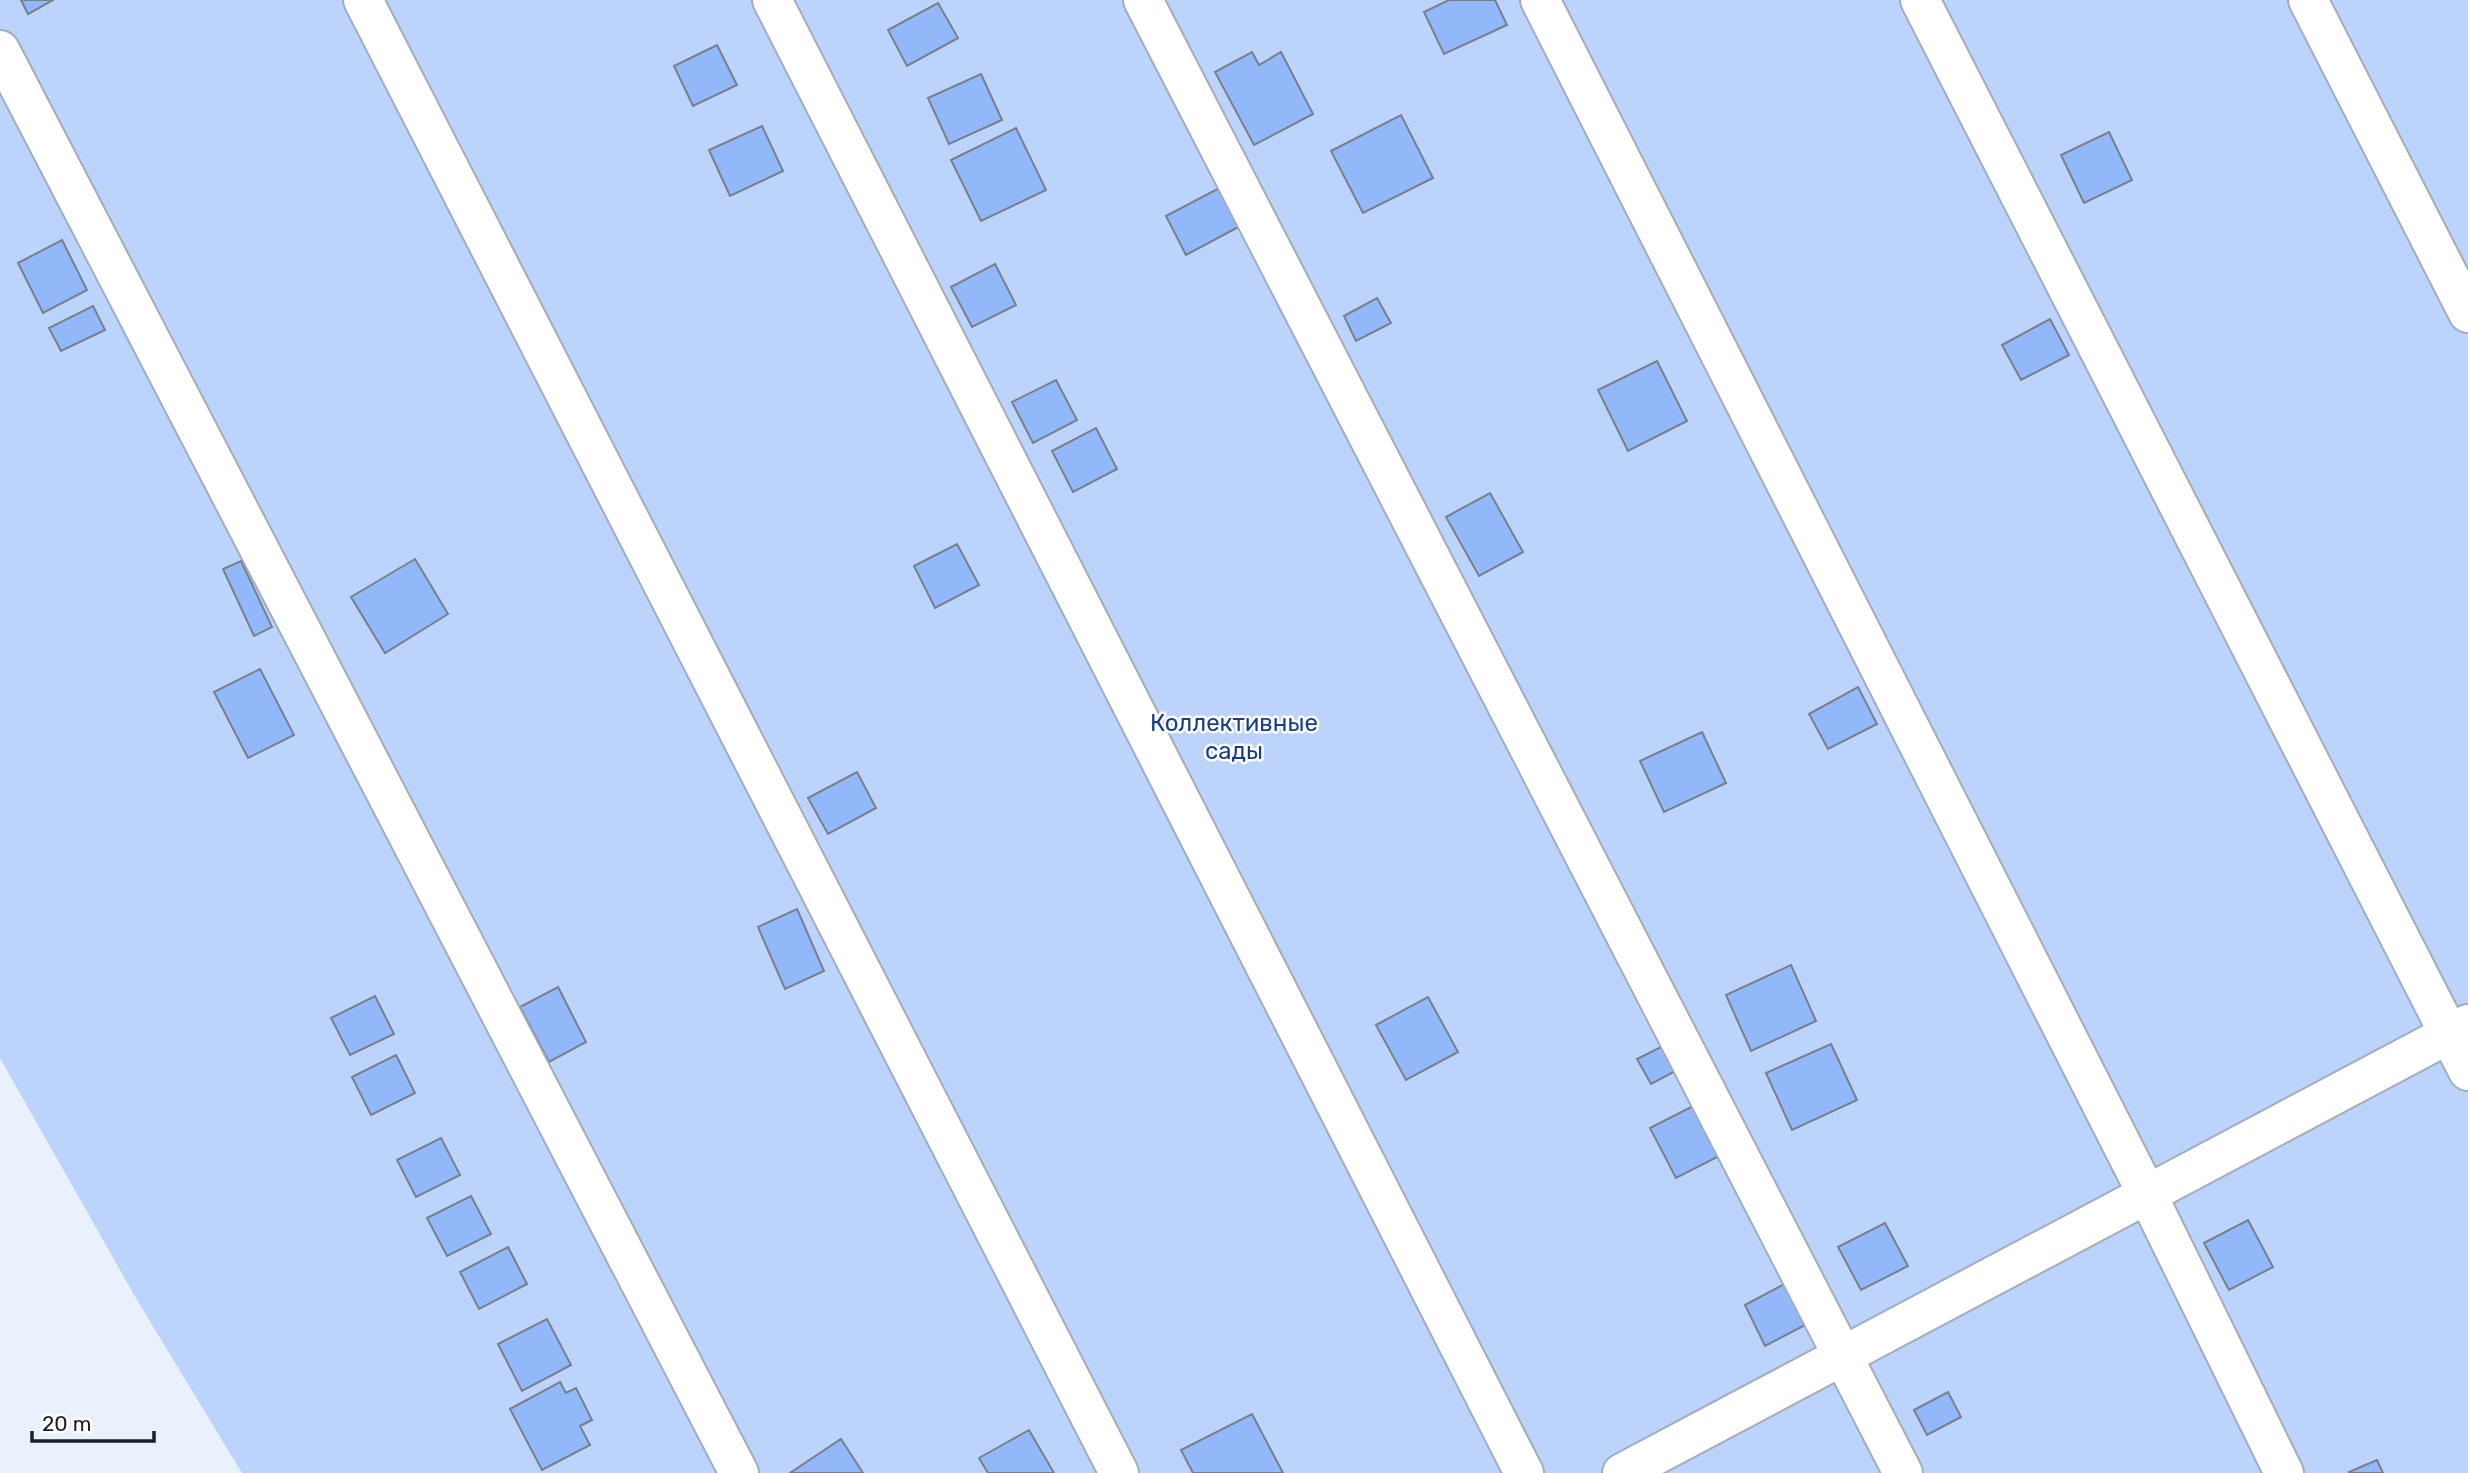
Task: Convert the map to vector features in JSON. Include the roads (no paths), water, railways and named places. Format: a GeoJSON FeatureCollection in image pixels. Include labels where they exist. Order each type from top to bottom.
{"type":"FeatureCollection","features":[{"type":"Feature","properties":{"kind":"street"},"geometry":{"type":"LineString","coordinates":[[363,0],[1119,1473]]}},
{"type":"Feature","properties":{"kind":"street"},"geometry":{"type":"LineString","coordinates":[[772,0],[1524,1473]]}},
{"type":"Feature","properties":{"kind":"street"},"geometry":{"type":"LineString","coordinates":[[1143,0],[1844,1354],[1903,1473]]}},
{"type":"Feature","properties":{"kind":"street"},"geometry":{"type":"LineString","coordinates":[[1540,0],[2147,1194],[2284,1473]]}},
{"type":"Feature","properties":{"kind":"street"},"geometry":{"type":"LineString","coordinates":[[1920,0],[2458,1029],[2468,1071]]}},
{"type":"Feature","properties":{"kind":"street"},"geometry":{"type":"LineString","coordinates":[[2308,0],[2468,313]]}},
{"type":"Feature","properties":{"kind":"street"},"geometry":{"type":"LineString","coordinates":[[0,50],[738,1473]]}},
{"type":"Feature","properties":{"kind":"street"},"geometry":{"type":"LineString","coordinates":[[1622,1473],[2458,1029]]}},
{"type":"Feature","properties":{"kind":"park label","name":"Коллективные сады"},"geometry":{"type":"Point","coordinates":[1234,737]}}]}
